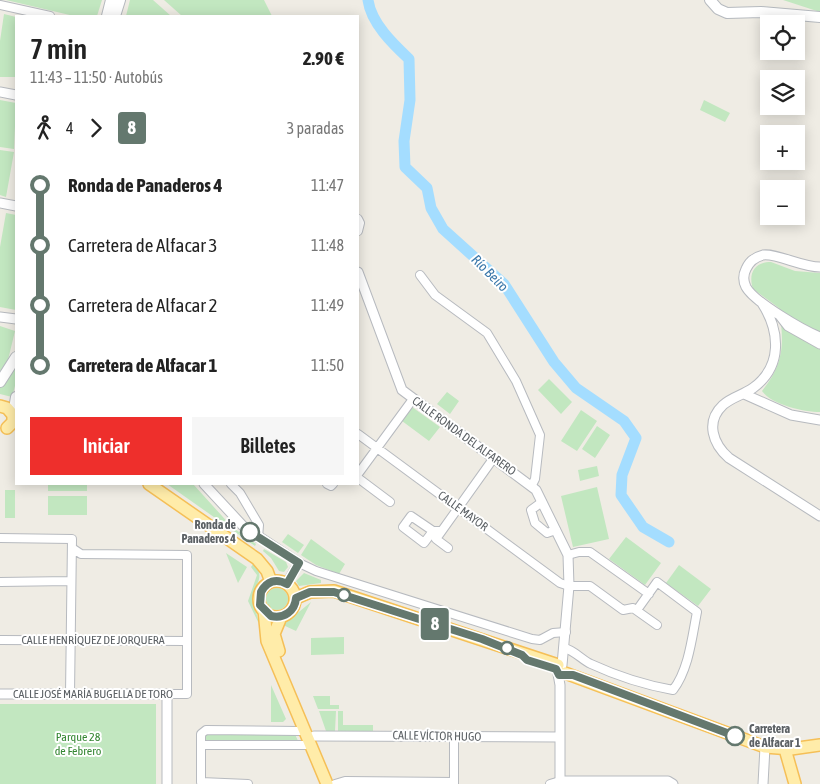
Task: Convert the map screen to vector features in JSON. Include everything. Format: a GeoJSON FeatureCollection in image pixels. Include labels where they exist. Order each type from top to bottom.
{"type":"FeatureCollection","features":[{"type":"Feature","properties":{"kind":"main road"},"geometry":{"type":"LineString","coordinates":[[107,15],[111,0]]}},
{"type":"Feature","properties":{"kind":"main road"},"geometry":{"type":"LineString","coordinates":[[116,15],[120,0]]}},
{"type":"Feature","properties":{"kind":"main road"},"geometry":{"type":"LineString","coordinates":[[710,0],[718,9],[727,13],[761,12],[820,17]]}},
{"type":"Feature","properties":{"kind":"main road"},"geometry":{"type":"LineString","coordinates":[[0,382],[15,359]]}},
{"type":"Feature","properties":{"kind":"main road"},"geometry":{"type":"LineString","coordinates":[[11,423],[15,402]]}},
{"type":"Feature","properties":{"kind":"main road"},"geometry":{"type":"LineString","coordinates":[[0,406],[6,408],[11,423]]}},
{"type":"Feature","properties":{"kind":"main road"},"geometry":{"type":"LineString","coordinates":[[150,485],[257,559],[267,570],[271,582]]}},
{"type":"Feature","properties":{"kind":"main road"},"geometry":{"type":"LineString","coordinates":[[327,784],[312,739],[275,640],[276,626],[281,617],[291,611],[296,598],[294,592],[287,584],[280,581],[271,582],[261,592],[259,600],[264,610],[267,640],[304,728],[312,739],[334,784]]}},
{"type":"Feature","properties":{"kind":"main road"},"geometry":{"type":"LineString","coordinates":[[296,598],[310,592],[334,592],[482,639],[765,747],[785,749],[820,745]]}},
{"type":"Feature","properties":{"kind":"main road"},"geometry":{"type":"LineString","coordinates":[[264,610],[271,616],[281,617]]}},
{"type":"Feature","properties":{"kind":"main road"},"geometry":{"type":"LineString","coordinates":[[785,749],[795,784]]}},
{"type":"Feature","properties":{"kind":"street"},"geometry":{"type":"LineString","coordinates":[[0,5],[45,15]]}},
{"type":"Feature","properties":{"kind":"street"},"geometry":{"type":"LineString","coordinates":[[0,92],[15,94]]}},
{"type":"Feature","properties":{"kind":"street"},"geometry":{"type":"LineString","coordinates":[[0,203],[15,206]]}},
{"type":"Feature","properties":{"kind":"street"},"geometry":{"type":"LineString","coordinates":[[820,267],[798,264],[772,255],[756,257],[746,267],[744,281],[747,289],[762,303],[820,337]]}},
{"type":"Feature","properties":{"kind":"street","name":"CALLE RONDA DEL ALFARERO"},"geometry":{"type":"LineString","coordinates":[[359,275],[402,390],[413,400],[532,485]]}},
{"type":"Feature","properties":{"kind":"street"},"geometry":{"type":"LineString","coordinates":[[420,275],[435,295],[486,333],[521,391],[540,435],[535,479],[532,485],[568,555],[569,586],[562,668],[560,783]]}},
{"type":"Feature","properties":{"kind":"street"},"geometry":{"type":"LineString","coordinates":[[762,303],[770,316],[775,331],[776,346],[767,375],[744,394],[730,400],[718,411],[712,429],[713,439],[718,449],[729,458],[820,516]]}},
{"type":"Feature","properties":{"kind":"street"},"geometry":{"type":"LineString","coordinates":[[776,311],[788,326],[820,344]]}},
{"type":"Feature","properties":{"kind":"street"},"geometry":{"type":"LineString","coordinates":[[0,317],[15,320]]}},
{"type":"Feature","properties":{"kind":"street"},"geometry":{"type":"LineString","coordinates":[[744,394],[791,415],[820,420]]}},
{"type":"Feature","properties":{"kind":"street"},"geometry":{"type":"LineString","coordinates":[[359,473],[413,400]]}},
{"type":"Feature","properties":{"kind":"street","name":"CALLE MAYOR"},"geometry":{"type":"LineString","coordinates":[[359,435],[560,583],[569,586]]}},
{"type":"Feature","properties":{"kind":"street"},"geometry":{"type":"LineString","coordinates":[[448,548],[436,539],[437,531],[458,507],[494,459]]}},
{"type":"Feature","properties":{"kind":"street"},"geometry":{"type":"LineString","coordinates":[[359,479],[390,502]]}},
{"type":"Feature","properties":{"kind":"street"},"geometry":{"type":"LineString","coordinates":[[205,485],[243,526],[258,538],[316,571],[532,639],[540,640],[553,633],[566,632]]}},
{"type":"Feature","properties":{"kind":"street"},"geometry":{"type":"LineString","coordinates":[[232,485],[240,493],[259,525],[258,538]]}},
{"type":"Feature","properties":{"kind":"street"},"geometry":{"type":"LineString","coordinates":[[542,502],[531,510],[535,523],[548,533],[556,530]]}},
{"type":"Feature","properties":{"kind":"street"},"geometry":{"type":"LineString","coordinates":[[0,538],[72,539],[70,694]]}},
{"type":"Feature","properties":{"kind":"street"},"geometry":{"type":"LineString","coordinates":[[72,548],[81,554],[187,555],[186,641]]}},
{"type":"Feature","properties":{"kind":"street"},"geometry":{"type":"LineString","coordinates":[[568,555],[590,552],[649,594]]}},
{"type":"Feature","properties":{"kind":"street"},"geometry":{"type":"LineString","coordinates":[[287,584],[299,563]]}},
{"type":"Feature","properties":{"kind":"street"},"geometry":{"type":"LineString","coordinates":[[0,582],[70,582]]}},
{"type":"Feature","properties":{"kind":"street"},"geometry":{"type":"LineString","coordinates":[[562,668],[569,649],[589,663],[636,682],[673,690],[679,682],[690,648],[697,612],[658,582],[637,610]]}},
{"type":"Feature","properties":{"kind":"street"},"geometry":{"type":"LineString","coordinates":[[569,586],[590,586],[623,610],[633,608],[657,625]]}},
{"type":"Feature","properties":{"kind":"street","name":"CALLE HENRÍQUEZ DE JORQUERA"},"geometry":{"type":"LineString","coordinates":[[0,640],[186,641]]}},
{"type":"Feature","properties":{"kind":"street","name":"CALLE JOSÉ MARÍA BUGELLA DE TORO"},"geometry":{"type":"LineString","coordinates":[[0,694],[187,694],[186,641]]}},
{"type":"Feature","properties":{"kind":"street"},"geometry":{"type":"LineString","coordinates":[[167,694],[167,784]]}},
{"type":"Feature","properties":{"kind":"street"},"geometry":{"type":"LineString","coordinates":[[248,783],[201,782],[201,734],[206,730],[300,730],[304,728]]}},
{"type":"Feature","properties":{"kind":"street"},"geometry":{"type":"LineString","coordinates":[[334,784],[345,781],[454,783],[454,736]]}},
{"type":"Feature","properties":{"kind":"street","name":"CALLE VÍCTOR HUGO"},"geometry":{"type":"LineString","coordinates":[[312,739],[454,736],[560,737]]}},
{"type":"Feature","properties":{"kind":"street"},"geometry":{"type":"LineString","coordinates":[[201,745],[305,745],[312,739]]}},
{"type":"Feature","properties":{"kind":"street"},"geometry":{"type":"LineString","coordinates":[[763,784],[765,747]]}},
{"type":"Feature","properties":{"kind":"street"},"geometry":{"type":"LineString","coordinates":[[550,784],[668,781],[673,784]]}},
{"type":"Feature","properties":{"kind":"green space"},"geometry":{"type":"Polygon","coordinates":[[[6,0],[102,0],[97,15],[70,15],[6,0]]]}},
{"type":"Feature","properties":{"kind":"green space"},"geometry":{"type":"Polygon","coordinates":[[[130,0],[153,0],[170,15],[126,15],[130,0]]]}},
{"type":"Feature","properties":{"kind":"green space"},"geometry":{"type":"Polygon","coordinates":[[[164,0],[264,0],[272,15],[181,15],[164,0]]]}},
{"type":"Feature","properties":{"kind":"green space"},"geometry":{"type":"Polygon","coordinates":[[[783,0],[820,0],[820,12],[783,0]]]}},
{"type":"Feature","properties":{"kind":"green space"},"geometry":{"type":"Polygon","coordinates":[[[4,14],[15,17],[15,77],[0,77],[0,41],[4,14]]]}},
{"type":"Feature","properties":{"kind":"green space"},"geometry":{"type":"Polygon","coordinates":[[[0,100],[15,103],[15,126],[14,149],[0,147],[0,100]]]}},
{"type":"Feature","properties":{"kind":"green space"},"geometry":{"type":"Polygon","coordinates":[[[704,100],[730,113],[725,122],[700,110],[704,100]]]}},
{"type":"Feature","properties":{"kind":"green space"},"geometry":{"type":"Polygon","coordinates":[[[0,150],[14,152],[6,197],[0,195],[0,150]]]}},
{"type":"Feature","properties":{"kind":"green space"},"geometry":{"type":"Polygon","coordinates":[[[6,213],[15,215],[15,310],[0,307],[0,247],[6,213]]]}},
{"type":"Feature","properties":{"kind":"green space"},"geometry":{"type":"Polygon","coordinates":[[[771,262],[795,271],[820,273],[820,412],[806,411],[781,404],[762,391],[770,381],[779,361],[782,342],[781,320],[779,308],[753,289],[751,278],[754,270],[760,264],[771,262]]]}},
{"type":"Feature","properties":{"kind":"green space"},"geometry":{"type":"Polygon","coordinates":[[[0,326],[15,331],[8,360],[0,371],[0,326]]]}},
{"type":"Feature","properties":{"kind":"green space"},"geometry":{"type":"Polygon","coordinates":[[[15,368],[15,386],[12,397],[0,394],[0,388],[15,368]]]}},
{"type":"Feature","properties":{"kind":"green space"},"geometry":{"type":"Polygon","coordinates":[[[549,379],[572,402],[561,414],[538,390],[549,379]]]}},
{"type":"Feature","properties":{"kind":"green space"},"geometry":{"type":"Polygon","coordinates":[[[447,392],[459,401],[450,414],[437,404],[447,392]]]}},
{"type":"Feature","properties":{"kind":"green space"},"geometry":{"type":"Polygon","coordinates":[[[412,407],[440,427],[429,441],[402,421],[412,407]]]}},
{"type":"Feature","properties":{"kind":"green space"},"geometry":{"type":"Polygon","coordinates":[[[581,410],[597,421],[577,451],[561,441],[581,410]]]}},
{"type":"Feature","properties":{"kind":"green space"},"geometry":{"type":"Polygon","coordinates":[[[597,426],[610,435],[595,458],[582,449],[597,426]]]}},
{"type":"Feature","properties":{"kind":"green space"},"geometry":{"type":"Polygon","coordinates":[[[597,466],[599,476],[580,481],[578,470],[597,466]]]}},
{"type":"Feature","properties":{"kind":"green space"},"geometry":{"type":"Polygon","coordinates":[[[48,485],[87,485],[87,491],[48,491],[48,485]]]}},
{"type":"Feature","properties":{"kind":"green space"},"geometry":{"type":"Polygon","coordinates":[[[168,485],[194,485],[232,527],[256,544],[255,546],[168,485]]]}},
{"type":"Feature","properties":{"kind":"green space"},"geometry":{"type":"Polygon","coordinates":[[[597,487],[609,539],[573,547],[561,496],[597,487]]]}},
{"type":"Feature","properties":{"kind":"green space"},"geometry":{"type":"Polygon","coordinates":[[[5,490],[15,490],[15,518],[5,518],[5,490]]]}},
{"type":"Feature","properties":{"kind":"green space"},"geometry":{"type":"Polygon","coordinates":[[[48,496],[87,496],[87,515],[48,515],[48,496]]]}},
{"type":"Feature","properties":{"kind":"green space"},"geometry":{"type":"Polygon","coordinates":[[[288,534],[304,545],[298,553],[282,542],[288,534]]]}},
{"type":"Feature","properties":{"kind":"green space"},"geometry":{"type":"Polygon","coordinates":[[[626,537],[661,563],[645,585],[609,559],[626,537]]]}},
{"type":"Feature","properties":{"kind":"green space"},"geometry":{"type":"Polygon","coordinates":[[[311,539],[345,564],[339,574],[316,565],[301,555],[311,539]]]}},
{"type":"Feature","properties":{"kind":"green space"},"geometry":{"type":"Polygon","coordinates":[[[264,549],[286,562],[288,567],[284,572],[279,571],[271,558],[263,551],[264,549]]]}},
{"type":"Feature","properties":{"kind":"green space"},"geometry":{"type":"Polygon","coordinates":[[[226,553],[247,567],[238,583],[226,553]]]}},
{"type":"Feature","properties":{"kind":"green space"},"geometry":{"type":"Polygon","coordinates":[[[253,564],[259,573],[253,600],[259,624],[248,601],[257,575],[251,567],[253,564]]]}},
{"type":"Feature","properties":{"kind":"green space"},"geometry":{"type":"Polygon","coordinates":[[[679,565],[711,589],[698,606],[666,583],[679,565]]]}},
{"type":"Feature","properties":{"kind":"green space"},"geometry":{"type":"Polygon","coordinates":[[[304,573],[321,580],[321,583],[299,586],[296,581],[304,573]]]}},
{"type":"Feature","properties":{"kind":"green space"},"geometry":{"type":"Polygon","coordinates":[[[277,588],[285,591],[288,599],[285,607],[277,610],[269,607],[266,599],[269,591],[277,588]]]}},
{"type":"Feature","properties":{"kind":"green space"},"geometry":{"type":"Polygon","coordinates":[[[311,602],[296,631],[283,625],[311,602]]]}},
{"type":"Feature","properties":{"kind":"green space"},"geometry":{"type":"Polygon","coordinates":[[[344,637],[344,654],[311,655],[311,638],[344,637]]]}},
{"type":"Feature","properties":{"kind":"green space"},"geometry":{"type":"Polygon","coordinates":[[[271,685],[286,719],[283,722],[271,722],[271,685]]]}},
{"type":"Feature","properties":{"kind":"green space"},"geometry":{"type":"Polygon","coordinates":[[[313,696],[330,696],[330,705],[339,705],[339,709],[318,709],[313,696]]]}},
{"type":"Feature","properties":{"kind":"green space","name":"Parque 28 de Febrero"},"geometry":{"type":"Polygon","coordinates":[[[0,704],[156,704],[156,784],[0,784],[0,704]]]}},
{"type":"Feature","properties":{"kind":"green space"},"geometry":{"type":"Polygon","coordinates":[[[319,711],[336,711],[335,731],[326,731],[319,711]]]}},
{"type":"Feature","properties":{"kind":"green space"},"geometry":{"type":"Polygon","coordinates":[[[338,711],[343,711],[343,725],[373,725],[373,732],[338,732],[338,711]]]}},
{"type":"Feature","properties":{"kind":"green space"},"geometry":{"type":"Polygon","coordinates":[[[206,732],[294,732],[299,743],[206,743],[203,734],[206,732]]]}},
{"type":"Feature","properties":{"kind":"waterway","name":"Río Beiro"},"geometry":{"type":"LineString","coordinates":[[368,0],[373,17],[378,25],[409,59],[410,100],[404,141],[405,167],[427,188],[431,208],[443,229],[504,284],[554,362],[576,388],[624,421],[636,438],[622,475],[621,495],[643,527],[669,542]]}},
{"type":"Feature","properties":{"kind":"bus line","name":"8"},"geometry":{"type":"LineString","coordinates":[[250,532],[299,563],[287,584],[283,581],[271,582],[261,592],[260,605],[271,616],[281,617],[288,614],[294,607],[296,598],[310,592],[326,590],[334,592],[482,639],[522,655],[527,660],[556,669],[559,675],[573,675],[735,736]]}},
{"type":"Feature","properties":{"kind":"place","name":"Ronda de Panaderos 4"},"geometry":{"type":"Point","coordinates":[250,532]}},
{"type":"Feature","properties":{"kind":"place","name":"Carretera de Alfacar 1"},"geometry":{"type":"Point","coordinates":[735,736]}}]}
